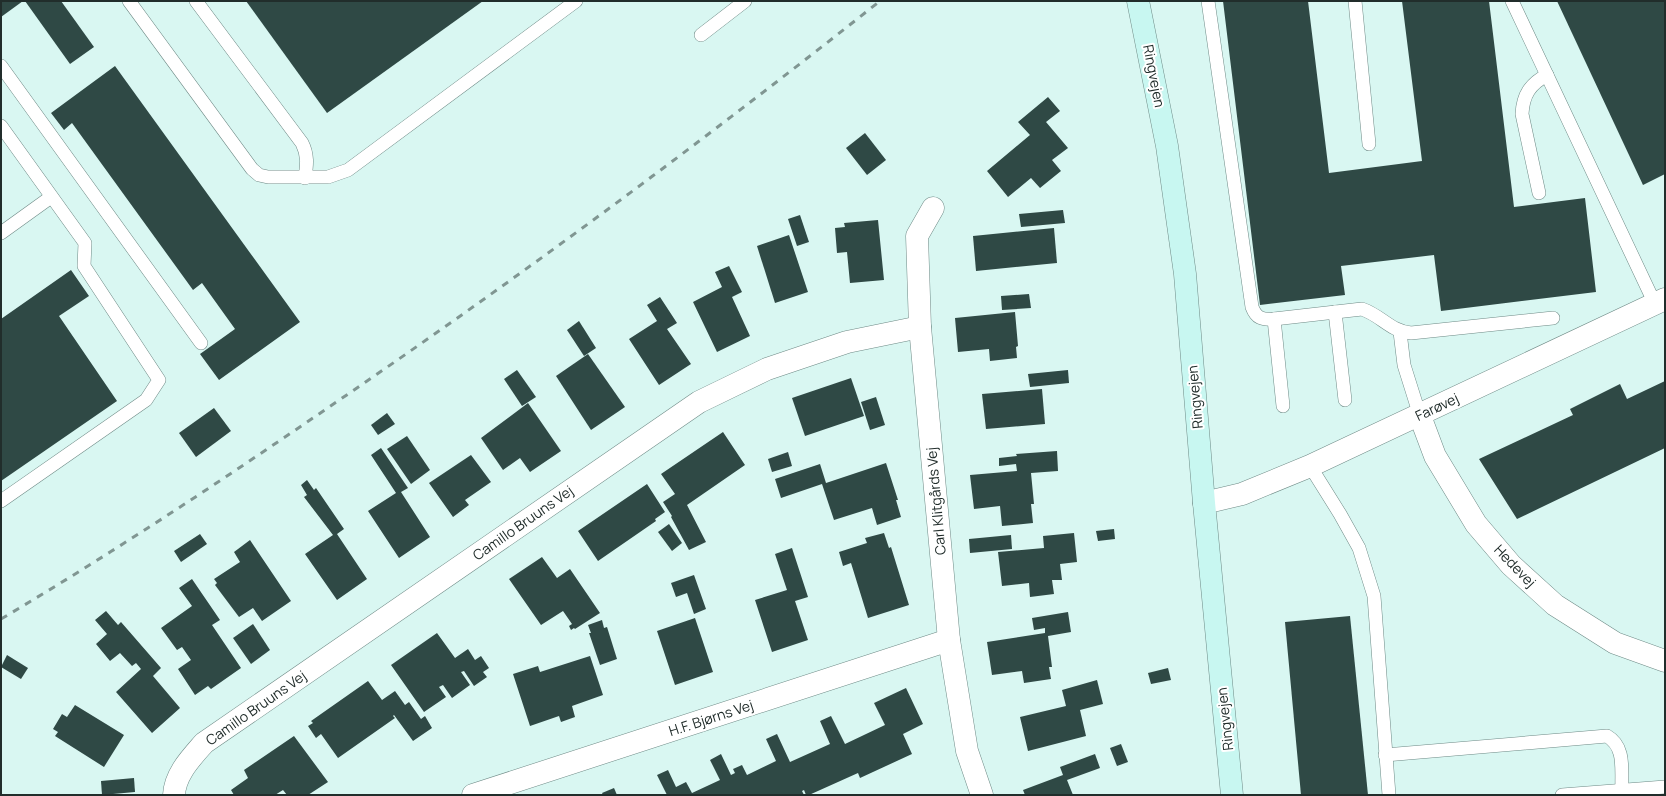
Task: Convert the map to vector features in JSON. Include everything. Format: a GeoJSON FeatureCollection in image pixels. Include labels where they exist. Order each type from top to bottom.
{"type":"FeatureCollection","features":[{"type":"Feature","properties":{"kind":"main road","name":"Ringvejen"},"geometry":{"type":"LineString","coordinates":[[1138,1],[1167,146],[1185,274],[1204,503],[1232,795]]}},
{"type":"Feature","properties":{"kind":"street","name":"Carl Klitgårds Vej"},"geometry":{"type":"LineString","coordinates":[[933,208],[917,236],[920,327],[949,640],[966,751],[982,795]]}},
{"type":"Feature","properties":{"kind":"street","name":"Farøvej"},"geometry":{"type":"LineString","coordinates":[[1204,503],[1242,494],[1310,466],[1420,416],[1660,302]]}},
{"type":"Feature","properties":{"kind":"street","name":"Camillo Bruuns Vej"},"geometry":{"type":"LineString","coordinates":[[174,795],[174,789],[185,763],[204,743],[699,402],[767,369],[847,342],[920,327]]}},
{"type":"Feature","properties":{"kind":"street","name":"Hedevej"},"geometry":{"type":"LineString","coordinates":[[1420,416],[1435,456],[1476,524],[1511,565],[1555,605],[1615,643],[1665,661]]}},
{"type":"Feature","properties":{"kind":"street","name":"H.F. Bjørns Vej"},"geometry":{"type":"LineString","coordinates":[[473,795],[949,640]]}},
{"type":"Feature","properties":{"kind":"lane"},"geometry":{"type":"LineString","coordinates":[[129,1],[252,169],[259,175],[268,177],[305,178],[328,177],[348,170],[576,1]]}},
{"type":"Feature","properties":{"kind":"lane"},"geometry":{"type":"LineString","coordinates":[[196,1],[302,143],[306,151],[307,160],[305,178]]}},
{"type":"Feature","properties":{"kind":"lane"},"geometry":{"type":"LineString","coordinates":[[701,35],[745,1]]}},
{"type":"Feature","properties":{"kind":"lane"},"geometry":{"type":"LineString","coordinates":[[1208,1],[1252,307],[1259,318],[1274,319],[1362,309],[1372,313],[1400,332],[1411,334],[1553,318]]}},
{"type":"Feature","properties":{"kind":"lane"},"geometry":{"type":"LineString","coordinates":[[1355,1],[1369,144]]}},
{"type":"Feature","properties":{"kind":"lane"},"geometry":{"type":"LineString","coordinates":[[1512,1],[1547,75],[1660,302]]}},
{"type":"Feature","properties":{"kind":"lane"},"geometry":{"type":"LineString","coordinates":[[1,66],[200,343]]}},
{"type":"Feature","properties":{"kind":"lane"},"geometry":{"type":"LineString","coordinates":[[1539,193],[1522,108],[1527,92],[1539,79],[1547,75]]}},
{"type":"Feature","properties":{"kind":"lane"},"geometry":{"type":"LineString","coordinates":[[1,126],[84,243],[84,266],[159,380],[146,400],[1,501]]}},
{"type":"Feature","properties":{"kind":"lane"},"geometry":{"type":"LineString","coordinates":[[1,233],[51,197]]}},
{"type":"Feature","properties":{"kind":"lane"},"geometry":{"type":"LineString","coordinates":[[1335,312],[1344,400]]}},
{"type":"Feature","properties":{"kind":"lane"},"geometry":{"type":"LineString","coordinates":[[1274,319],[1283,406]]}},
{"type":"Feature","properties":{"kind":"lane"},"geometry":{"type":"LineString","coordinates":[[1400,332],[1404,364],[1420,416]]}},
{"type":"Feature","properties":{"kind":"lane"},"geometry":{"type":"LineString","coordinates":[[1310,466],[1340,514],[1358,548],[1374,596],[1389,795]]}},
{"type":"Feature","properties":{"kind":"lane"},"geometry":{"type":"LineString","coordinates":[[1385,755],[1607,736],[1614,740],[1619,746],[1621,754],[1622,790]]}},
{"type":"Feature","properties":{"kind":"lane"},"geometry":{"type":"LineString","coordinates":[[1562,795],[1665,787]]}},
{"type":"Feature","properties":{"kind":"building"},"geometry":{"type":"Polygon","coordinates":[[[1,1],[23,1],[1,17],[1,1]]]}},
{"type":"Feature","properties":{"kind":"building"},"geometry":{"type":"Polygon","coordinates":[[[25,1],[61,1],[94,47],[70,64],[25,1]]]}},
{"type":"Feature","properties":{"kind":"building"},"geometry":{"type":"Polygon","coordinates":[[[246,1],[483,1],[327,113],[246,1]]]}},
{"type":"Feature","properties":{"kind":"building"},"geometry":{"type":"Polygon","coordinates":[[[1223,1],[1308,1],[1329,173],[1422,161],[1402,1],[1489,1],[1514,207],[1585,198],[1596,292],[1441,311],[1434,255],[1341,266],[1345,295],[1260,305],[1223,1]]]}},
{"type":"Feature","properties":{"kind":"building"},"geometry":{"type":"Polygon","coordinates":[[[1557,1],[1665,1],[1665,174],[1643,185],[1557,1]]]}},
{"type":"Feature","properties":{"kind":"building"},"geometry":{"type":"Polygon","coordinates":[[[115,66],[300,322],[219,380],[200,354],[235,329],[202,283],[193,290],[72,123],[64,130],[51,113],[115,66]]]}},
{"type":"Feature","properties":{"kind":"building"},"geometry":{"type":"Polygon","coordinates":[[[1048,97],[1060,111],[1046,122],[1068,148],[1052,160],[1061,171],[1040,188],[1031,178],[1008,197],[987,171],[1030,135],[1018,122],[1048,97]]]}},
{"type":"Feature","properties":{"kind":"building"},"geometry":{"type":"Polygon","coordinates":[[[865,133],[886,160],[867,175],[846,148],[865,133]]]}},
{"type":"Feature","properties":{"kind":"building"},"geometry":{"type":"Polygon","coordinates":[[[1063,210],[1065,223],[1021,227],[1019,214],[1063,210]]]}},
{"type":"Feature","properties":{"kind":"building"},"geometry":{"type":"Polygon","coordinates":[[[800,215],[809,242],[797,246],[788,219],[800,215]]]}},
{"type":"Feature","properties":{"kind":"building"},"geometry":{"type":"Polygon","coordinates":[[[878,220],[884,280],[850,283],[847,252],[837,253],[835,228],[845,227],[844,223],[878,220]]]}},
{"type":"Feature","properties":{"kind":"building"},"geometry":{"type":"Polygon","coordinates":[[[1054,228],[1057,263],[976,271],[973,236],[1054,228]]]}},
{"type":"Feature","properties":{"kind":"building"},"geometry":{"type":"Polygon","coordinates":[[[789,235],[808,292],[775,303],[757,246],[789,235]]]}},
{"type":"Feature","properties":{"kind":"building"},"geometry":{"type":"Polygon","coordinates":[[[729,266],[742,292],[732,297],[750,336],[717,352],[693,302],[722,287],[715,272],[729,266]]]}},
{"type":"Feature","properties":{"kind":"building"},"geometry":{"type":"Polygon","coordinates":[[[71,270],[89,296],[59,316],[117,401],[1,481],[1,319],[71,270]]]}},
{"type":"Feature","properties":{"kind":"building"},"geometry":{"type":"Polygon","coordinates":[[[1029,294],[1031,308],[1002,310],[1001,296],[1029,294]]]}},
{"type":"Feature","properties":{"kind":"building"},"geometry":{"type":"Polygon","coordinates":[[[660,297],[677,323],[667,329],[691,364],[659,385],[629,339],[657,321],[647,305],[660,297]]]}},
{"type":"Feature","properties":{"kind":"building"},"geometry":{"type":"Polygon","coordinates":[[[1015,312],[1018,346],[1016,347],[1017,358],[990,361],[989,349],[958,352],[955,318],[1015,312]]]}},
{"type":"Feature","properties":{"kind":"building"},"geometry":{"type":"Polygon","coordinates":[[[579,321],[596,348],[584,356],[567,330],[579,321]]]}},
{"type":"Feature","properties":{"kind":"building"},"geometry":{"type":"Polygon","coordinates":[[[588,354],[625,407],[591,430],[556,376],[588,354]]]}},
{"type":"Feature","properties":{"kind":"building"},"geometry":{"type":"Polygon","coordinates":[[[517,370],[536,397],[522,406],[504,379],[517,370]]]}},
{"type":"Feature","properties":{"kind":"building"},"geometry":{"type":"Polygon","coordinates":[[[1068,370],[1069,383],[1030,387],[1028,374],[1068,370]]]}},
{"type":"Feature","properties":{"kind":"building"},"geometry":{"type":"Polygon","coordinates":[[[851,378],[864,416],[805,436],[792,398],[851,378]]]}},
{"type":"Feature","properties":{"kind":"building"},"geometry":{"type":"Polygon","coordinates":[[[1665,381],[1665,448],[1517,519],[1479,459],[1573,415],[1570,409],[1620,384],[1627,399],[1665,381]]]}},
{"type":"Feature","properties":{"kind":"building"},"geometry":{"type":"Polygon","coordinates":[[[1042,389],[1045,424],[986,429],[982,394],[1042,389]]]}},
{"type":"Feature","properties":{"kind":"building"},"geometry":{"type":"Polygon","coordinates":[[[876,397],[885,425],[870,430],[861,402],[876,397]]]}},
{"type":"Feature","properties":{"kind":"building"},"geometry":{"type":"Polygon","coordinates":[[[528,403],[561,451],[530,472],[520,458],[503,470],[481,438],[528,403]]]}},
{"type":"Feature","properties":{"kind":"building"},"geometry":{"type":"Polygon","coordinates":[[[214,408],[231,431],[196,457],[179,433],[214,408]]]}},
{"type":"Feature","properties":{"kind":"building"},"geometry":{"type":"Polygon","coordinates":[[[387,413],[395,424],[378,435],[371,425],[387,413]]]}},
{"type":"Feature","properties":{"kind":"building"},"geometry":{"type":"Polygon","coordinates":[[[723,432],[745,465],[687,505],[706,542],[689,550],[671,517],[672,516],[663,502],[675,494],[661,474],[723,432]]]}},
{"type":"Feature","properties":{"kind":"building"},"geometry":{"type":"Polygon","coordinates":[[[407,436],[430,470],[411,484],[387,449],[407,436]]]}},
{"type":"Feature","properties":{"kind":"building"},"geometry":{"type":"Polygon","coordinates":[[[381,448],[408,488],[401,492],[430,537],[399,558],[368,511],[396,493],[371,455],[381,448]]]}},
{"type":"Feature","properties":{"kind":"building"},"geometry":{"type":"Polygon","coordinates":[[[1057,451],[1058,471],[1031,473],[1034,504],[1031,504],[1033,523],[1002,526],[1000,506],[974,509],[970,475],[1017,471],[1016,464],[999,466],[999,458],[1017,456],[1016,454],[1057,451]]]}},
{"type":"Feature","properties":{"kind":"building"},"geometry":{"type":"Polygon","coordinates":[[[788,452],[792,466],[772,472],[768,459],[788,452]]]}},
{"type":"Feature","properties":{"kind":"building"},"geometry":{"type":"Polygon","coordinates":[[[471,455],[491,482],[465,500],[469,505],[453,517],[429,483],[471,455]]]}},
{"type":"Feature","properties":{"kind":"building"},"geometry":{"type":"Polygon","coordinates":[[[886,463],[898,500],[896,500],[901,517],[877,525],[872,508],[834,520],[822,484],[781,498],[775,479],[820,464],[826,483],[886,463]]]}},
{"type":"Feature","properties":{"kind":"building"},"geometry":{"type":"Polygon","coordinates":[[[307,480],[314,490],[316,488],[344,529],[337,534],[367,579],[337,600],[305,554],[333,535],[304,497],[307,495],[301,485],[307,480]]]}},
{"type":"Feature","properties":{"kind":"building"},"geometry":{"type":"Polygon","coordinates":[[[647,484],[665,512],[655,519],[656,521],[598,561],[578,531],[647,484]]]}},
{"type":"Feature","properties":{"kind":"building"},"geometry":{"type":"Polygon","coordinates":[[[669,524],[682,543],[672,551],[658,532],[669,524]]]}},
{"type":"Feature","properties":{"kind":"building"},"geometry":{"type":"Polygon","coordinates":[[[1114,529],[1115,539],[1098,541],[1096,531],[1114,529]]]}},
{"type":"Feature","properties":{"kind":"building"},"geometry":{"type":"Polygon","coordinates":[[[884,533],[889,548],[891,547],[909,605],[868,618],[851,563],[843,566],[839,552],[867,543],[865,538],[884,533]]]}},
{"type":"Feature","properties":{"kind":"building"},"geometry":{"type":"Polygon","coordinates":[[[1074,533],[1077,562],[1060,564],[1062,580],[1052,580],[1054,594],[1030,597],[1029,583],[1002,586],[998,552],[1044,548],[1043,536],[1074,533]]]}},
{"type":"Feature","properties":{"kind":"building"},"geometry":{"type":"Polygon","coordinates":[[[200,534],[207,544],[181,562],[174,551],[200,534]]]}},
{"type":"Feature","properties":{"kind":"building"},"geometry":{"type":"Polygon","coordinates":[[[1011,535],[1012,549],[970,553],[969,539],[1011,535]]]}},
{"type":"Feature","properties":{"kind":"building"},"geometry":{"type":"Polygon","coordinates":[[[250,540],[291,601],[262,621],[253,608],[239,617],[215,585],[217,583],[214,579],[240,562],[234,552],[250,540]]]}},
{"type":"Feature","properties":{"kind":"building"},"geometry":{"type":"Polygon","coordinates":[[[792,548],[808,597],[795,601],[808,640],[772,652],[755,600],[787,590],[775,554],[792,548]]]}},
{"type":"Feature","properties":{"kind":"building"},"geometry":{"type":"Polygon","coordinates":[[[542,557],[557,578],[570,569],[600,613],[571,630],[569,626],[572,624],[563,611],[541,625],[509,579],[542,557]]]}},
{"type":"Feature","properties":{"kind":"building"},"geometry":{"type":"Polygon","coordinates":[[[694,575],[706,609],[694,614],[687,593],[676,597],[671,583],[694,575]]]}},
{"type":"Feature","properties":{"kind":"building"},"geometry":{"type":"Polygon","coordinates":[[[192,579],[220,620],[212,625],[241,668],[211,689],[208,686],[195,695],[178,669],[191,660],[182,647],[177,650],[161,628],[192,606],[179,588],[192,579]]]}},
{"type":"Feature","properties":{"kind":"building"},"geometry":{"type":"Polygon","coordinates":[[[106,611],[118,625],[121,622],[161,668],[153,676],[180,708],[152,733],[116,692],[141,669],[136,663],[132,666],[120,653],[110,661],[96,644],[107,634],[95,620],[106,611]]]}},
{"type":"Feature","properties":{"kind":"building"},"geometry":{"type":"Polygon","coordinates":[[[1068,612],[1071,632],[1048,636],[1052,667],[1049,667],[1051,679],[1024,683],[1022,671],[992,675],[987,642],[1045,633],[1045,628],[1034,630],[1032,618],[1068,612]]]}},
{"type":"Feature","properties":{"kind":"building"},"geometry":{"type":"Polygon","coordinates":[[[1350,616],[1368,795],[1301,795],[1285,622],[1350,616]]]}},
{"type":"Feature","properties":{"kind":"building"},"geometry":{"type":"Polygon","coordinates":[[[695,618],[713,672],[675,685],[657,631],[695,618]]]}},
{"type":"Feature","properties":{"kind":"building"},"geometry":{"type":"Polygon","coordinates":[[[602,620],[604,628],[607,627],[617,659],[600,665],[589,633],[591,633],[588,625],[602,620]]]}},
{"type":"Feature","properties":{"kind":"building"},"geometry":{"type":"Polygon","coordinates":[[[253,624],[270,650],[251,664],[233,638],[253,624]]]}},
{"type":"Feature","properties":{"kind":"building"},"geometry":{"type":"Polygon","coordinates":[[[437,633],[455,658],[468,649],[475,660],[481,656],[489,668],[483,672],[487,677],[474,686],[464,671],[461,672],[470,685],[452,698],[443,685],[439,687],[446,697],[424,712],[391,665],[437,633]]]}},
{"type":"Feature","properties":{"kind":"building"},"geometry":{"type":"Polygon","coordinates":[[[7,655],[28,668],[21,679],[1,667],[7,655]]]}},
{"type":"Feature","properties":{"kind":"building"},"geometry":{"type":"Polygon","coordinates":[[[590,656],[603,695],[572,706],[575,717],[561,722],[559,716],[530,726],[513,674],[538,666],[540,672],[590,656]]]}},
{"type":"Feature","properties":{"kind":"building"},"geometry":{"type":"Polygon","coordinates":[[[1168,668],[1171,680],[1151,684],[1148,673],[1168,668]]]}},
{"type":"Feature","properties":{"kind":"building"},"geometry":{"type":"Polygon","coordinates":[[[1097,680],[1103,704],[1080,710],[1086,736],[1028,751],[1020,717],[1066,706],[1062,690],[1097,680]]]}},
{"type":"Feature","properties":{"kind":"building"},"geometry":{"type":"Polygon","coordinates":[[[368,681],[382,700],[395,691],[405,705],[409,702],[421,719],[425,716],[432,728],[413,741],[394,715],[393,716],[395,718],[338,758],[321,734],[316,738],[308,726],[313,723],[311,721],[368,681]]]}},
{"type":"Feature","properties":{"kind":"building"},"geometry":{"type":"Polygon","coordinates":[[[906,688],[923,724],[903,734],[912,754],[860,778],[858,773],[809,795],[806,795],[804,790],[802,791],[804,795],[667,795],[657,775],[668,770],[676,787],[686,782],[692,793],[720,780],[710,760],[721,754],[731,775],[735,773],[733,769],[742,765],[747,775],[776,761],[766,739],[777,734],[790,762],[830,744],[820,721],[831,716],[845,744],[885,725],[874,703],[906,688]]]}},
{"type":"Feature","properties":{"kind":"building"},"geometry":{"type":"Polygon","coordinates":[[[75,705],[124,735],[104,767],[55,736],[58,732],[53,729],[62,714],[67,717],[75,705]]]}},
{"type":"Feature","properties":{"kind":"building"},"geometry":{"type":"Polygon","coordinates":[[[294,736],[328,782],[308,795],[287,795],[283,790],[275,795],[234,795],[231,790],[248,778],[244,770],[294,736]]]}},
{"type":"Feature","properties":{"kind":"building"},"geometry":{"type":"Polygon","coordinates":[[[1121,744],[1128,762],[1117,766],[1110,748],[1121,744]]]}},
{"type":"Feature","properties":{"kind":"building"},"geometry":{"type":"Polygon","coordinates":[[[1095,754],[1100,768],[1067,780],[1073,795],[1025,795],[1023,790],[1063,775],[1060,767],[1095,754]]]}},
{"type":"Feature","properties":{"kind":"building"},"geometry":{"type":"Polygon","coordinates":[[[134,778],[135,792],[102,795],[101,781],[134,778]]]}},
{"type":"Feature","properties":{"kind":"building"},"geometry":{"type":"Polygon","coordinates":[[[614,788],[617,795],[603,795],[602,793],[614,788]]]}},
{"type":"Feature","properties":{"kind":"railway"},"geometry":{"type":"LineString","coordinates":[[1,619],[85,568],[210,488],[472,308],[610,208],[746,106],[880,1]]}}]}
